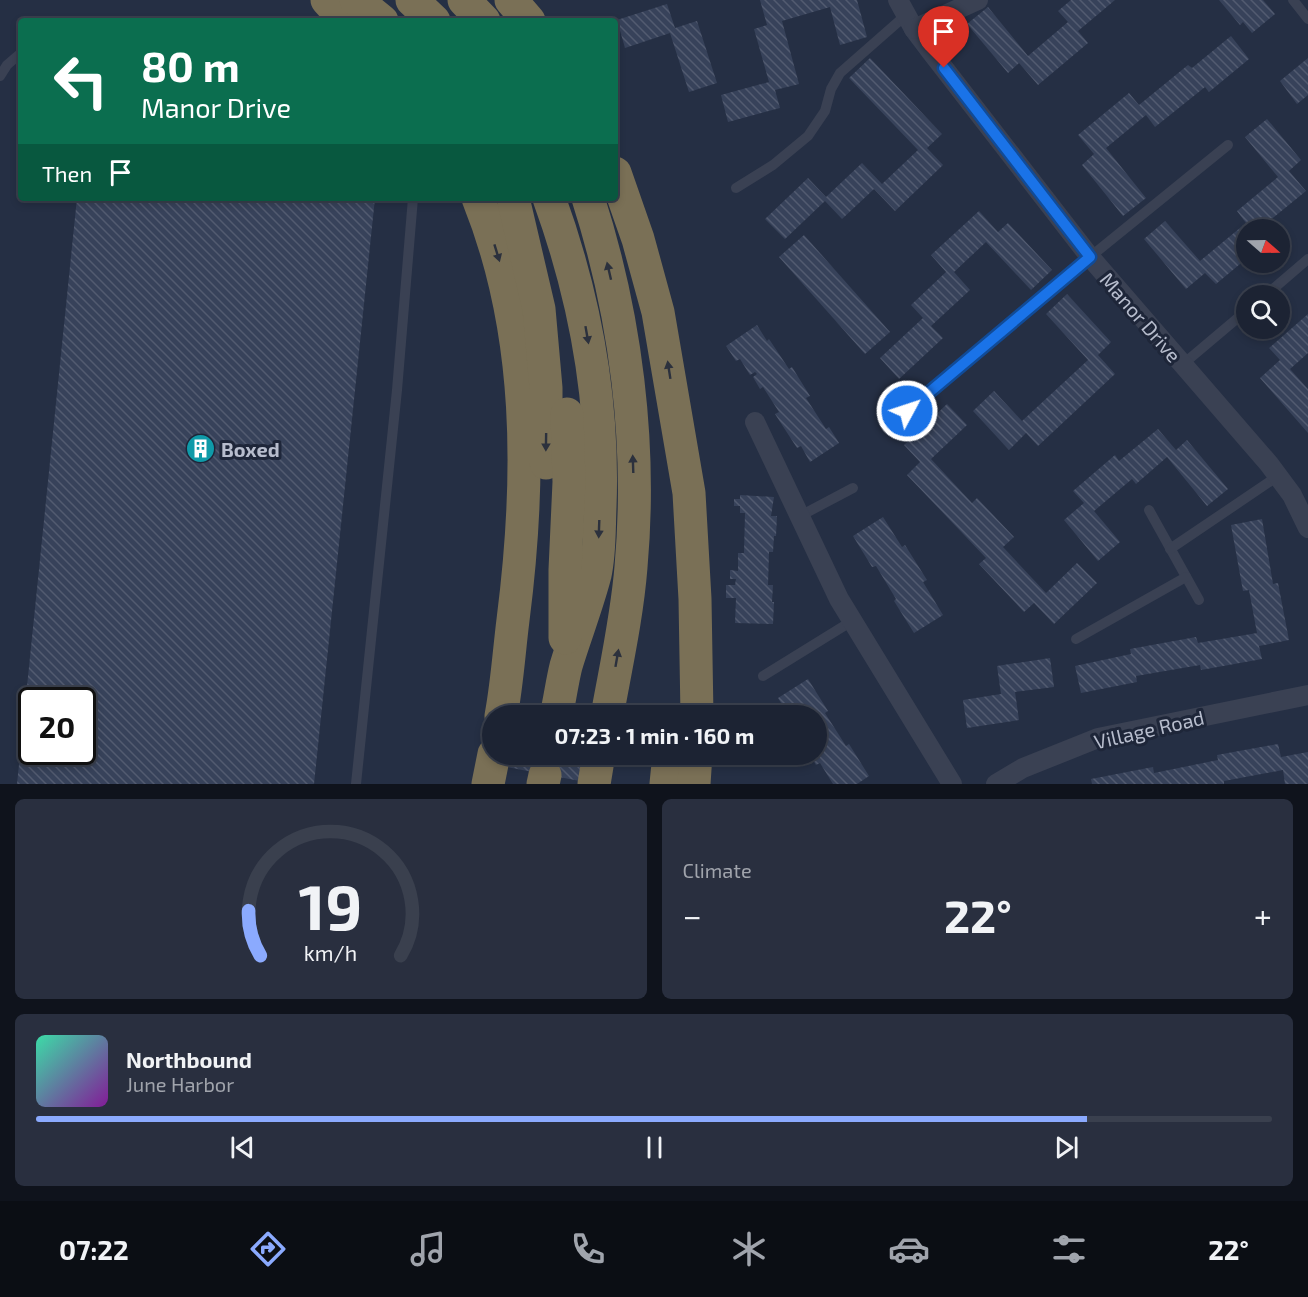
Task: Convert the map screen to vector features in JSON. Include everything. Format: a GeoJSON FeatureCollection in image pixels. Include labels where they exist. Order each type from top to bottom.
{"type":"FeatureCollection","features":[{"type":"Feature","properties":{"kind":"highway"},"geometry":{"type":"LineString","coordinates":[[327,0],[343,18]]}},
{"type":"Feature","properties":{"kind":"highway"},"geometry":{"type":"LineString","coordinates":[[356,0],[378,18]]}},
{"type":"Feature","properties":{"kind":"highway"},"geometry":{"type":"LineString","coordinates":[[412,0],[431,18]]}},
{"type":"Feature","properties":{"kind":"highway"},"geometry":{"type":"LineString","coordinates":[[464,0],[481,18]]}},
{"type":"Feature","properties":{"kind":"highway"},"geometry":{"type":"LineString","coordinates":[[511,0],[526,18]]}},
{"type":"Feature","properties":{"kind":"highway"},"geometry":{"type":"LineString","coordinates":[[618,181],[638,238],[658,312],[689,493],[697,654],[696,705]]}},
{"type":"Feature","properties":{"kind":"highway"},"geometry":{"type":"LineString","coordinates":[[478,201],[493,239],[507,287],[515,328],[522,390],[524,437],[522,529],[503,705]]}},
{"type":"Feature","properties":{"kind":"highway"},"geometry":{"type":"LineString","coordinates":[[503,705],[525,623],[543,501],[546,447],[545,368],[539,309],[514,201]]}},
{"type":"Feature","properties":{"kind":"highway"},"geometry":{"type":"LineString","coordinates":[[514,201],[537,249],[544,272],[556,326],[566,394],[569,482],[565,570],[566,669]]}},
{"type":"Feature","properties":{"kind":"highway"},"geometry":{"type":"LineString","coordinates":[[550,201],[572,269],[586,328],[601,445],[599,547],[595,574],[566,669],[558,705]]}},
{"type":"Feature","properties":{"kind":"highway"},"geometry":{"type":"LineString","coordinates":[[589,201],[609,273],[621,333],[630,402],[634,466],[631,569],[609,705]]}},
{"type":"Feature","properties":{"kind":"highway"},"geometry":{"type":"LineString","coordinates":[[674,705],[679,620],[678,428]]}},
{"type":"Feature","properties":{"kind":"highway"},"geometry":{"type":"LineString","coordinates":[[488,784],[492,765]]}},
{"type":"Feature","properties":{"kind":"highway"},"geometry":{"type":"LineString","coordinates":[[594,784],[597,765]]}},
{"type":"Feature","properties":{"kind":"highway"},"geometry":{"type":"LineString","coordinates":[[666,784],[668,765]]}},
{"type":"Feature","properties":{"kind":"highway"},"geometry":{"type":"LineString","coordinates":[[694,784],[695,765]]}},
{"type":"Feature","properties":{"kind":"street"},"geometry":{"type":"LineString","coordinates":[[906,15],[978,0]]}},
{"type":"Feature","properties":{"kind":"street","name":"Manor Drive"},"geometry":{"type":"LineString","coordinates":[[906,15],[1090,257],[1278,476],[1306,518]]}},
{"type":"Feature","properties":{"kind":"street"},"geometry":{"type":"LineString","coordinates":[[755,422],[838,599],[952,784]]}},
{"type":"Feature","properties":{"kind":"street","name":"Village Road"},"geometry":{"type":"LineString","coordinates":[[1000,783],[1023,768],[1098,738],[1308,695]]}},
{"type":"Feature","properties":{"kind":"lane"},"geometry":{"type":"LineString","coordinates":[[1293,0],[1308,19]]}},
{"type":"Feature","properties":{"kind":"lane"},"geometry":{"type":"LineString","coordinates":[[736,188],[773,165],[808,136],[825,111],[831,89],[840,74],[906,15]]}},
{"type":"Feature","properties":{"kind":"lane"},"geometry":{"type":"LineString","coordinates":[[0,76],[7,65],[18,56]]}},
{"type":"Feature","properties":{"kind":"lane"},"geometry":{"type":"LineString","coordinates":[[907,411],[1090,257],[1228,145]]}},
{"type":"Feature","properties":{"kind":"lane"},"geometry":{"type":"LineString","coordinates":[[356,784],[397,390],[413,201]]}},
{"type":"Feature","properties":{"kind":"lane"},"geometry":{"type":"LineString","coordinates":[[1278,285],[1308,260]]}},
{"type":"Feature","properties":{"kind":"lane"},"geometry":{"type":"LineString","coordinates":[[1182,365],[1236,319]]}},
{"type":"Feature","properties":{"kind":"lane"},"geometry":{"type":"LineString","coordinates":[[1170,549],[1278,476]]}},
{"type":"Feature","properties":{"kind":"lane"},"geometry":{"type":"LineString","coordinates":[[800,516],[853,488]]}},
{"type":"Feature","properties":{"kind":"lane"},"geometry":{"type":"LineString","coordinates":[[1149,510],[1199,600]]}},
{"type":"Feature","properties":{"kind":"lane"},"geometry":{"type":"LineString","coordinates":[[1076,639],[1186,577]]}},
{"type":"Feature","properties":{"kind":"lane"},"geometry":{"type":"LineString","coordinates":[[763,676],[852,621]]}},
{"type":"Feature","properties":{"kind":"building"},"geometry":{"type":"Polygon","coordinates":[[[760,0],[857,0],[867,37],[840,45],[830,7],[782,21],[799,84],[775,90],[780,108],[728,122],[721,95],[769,82],[754,29],[767,25],[760,0]]]}},
{"type":"Feature","properties":{"kind":"building"},"geometry":{"type":"Polygon","coordinates":[[[1071,0],[1115,0],[1078,31],[1088,43],[1038,85],[1019,63],[1008,73],[967,24],[988,7],[1028,56],[1068,22],[1058,11],[1071,0]]]}},
{"type":"Feature","properties":{"kind":"building"},"geometry":{"type":"Polygon","coordinates":[[[1219,0],[1263,0],[1275,14],[1252,33],[1243,22],[1240,25],[1219,0]]]}},
{"type":"Feature","properties":{"kind":"building"},"geometry":{"type":"Polygon","coordinates":[[[667,4],[675,28],[697,21],[717,83],[689,92],[670,33],[625,48],[618,20],[667,4]]]}},
{"type":"Feature","properties":{"kind":"building"},"geometry":{"type":"Polygon","coordinates":[[[1231,36],[1249,59],[1209,92],[1205,87],[1155,127],[1146,115],[1106,148],[1146,198],[1123,216],[1082,165],[1094,154],[1078,135],[1129,93],[1139,105],[1188,65],[1192,68],[1231,36]]]}},
{"type":"Feature","properties":{"kind":"building"},"geometry":{"type":"Polygon","coordinates":[[[870,58],[942,134],[927,148],[943,165],[895,211],[874,189],[842,219],[825,201],[785,239],[765,219],[808,178],[826,197],[862,163],[882,184],[918,150],[849,78],[870,58]]]}},
{"type":"Feature","properties":{"kind":"building"},"geometry":{"type":"Polygon","coordinates":[[[1308,58],[1308,95],[1297,104],[1280,81],[1308,58]]]}},
{"type":"Feature","properties":{"kind":"building"},"geometry":{"type":"Polygon","coordinates":[[[1267,119],[1301,160],[1289,171],[1306,191],[1272,219],[1243,219],[1237,211],[1278,177],[1245,137],[1267,119]]]}},
{"type":"Feature","properties":{"kind":"building","name":"Boxed"},"geometry":{"type":"Polygon","coordinates":[[[77,201],[375,201],[314,784],[17,784],[19,765],[96,765],[96,687],[27,687],[77,201]]]}},
{"type":"Feature","properties":{"kind":"building"},"geometry":{"type":"Polygon","coordinates":[[[979,211],[998,232],[1008,223],[1052,270],[1031,290],[986,242],[954,272],[970,290],[931,326],[943,338],[899,379],[880,358],[923,318],[911,305],[946,272],[931,255],[979,211]]]}},
{"type":"Feature","properties":{"kind":"building"},"geometry":{"type":"Polygon","coordinates":[[[1165,221],[1200,261],[1236,231],[1236,267],[1216,284],[1205,273],[1186,289],[1144,239],[1165,221]]]}},
{"type":"Feature","properties":{"kind":"building"},"geometry":{"type":"Polygon","coordinates":[[[804,235],[890,332],[865,354],[779,257],[804,235]]]}},
{"type":"Feature","properties":{"kind":"building"},"geometry":{"type":"Polygon","coordinates":[[[1067,294],[1111,342],[1098,355],[1115,374],[1038,446],[1026,433],[1009,450],[973,411],[994,391],[1022,421],[1088,360],[1046,314],[1067,294]]]}},
{"type":"Feature","properties":{"kind":"building"},"geometry":{"type":"Polygon","coordinates":[[[1308,314],[1308,353],[1290,369],[1308,389],[1308,433],[1260,378],[1280,360],[1269,348],[1279,339],[1290,339],[1290,330],[1308,314]]]}},
{"type":"Feature","properties":{"kind":"building"},"geometry":{"type":"Polygon","coordinates":[[[757,325],[789,369],[792,367],[810,396],[806,398],[826,429],[829,427],[839,443],[810,462],[801,446],[797,448],[775,414],[779,412],[763,387],[760,389],[753,377],[757,374],[755,372],[750,375],[740,359],[736,361],[726,346],[757,325]]]}},
{"type":"Feature","properties":{"kind":"building"},"geometry":{"type":"Polygon","coordinates":[[[947,404],[967,425],[931,459],[972,503],[977,498],[1014,537],[1003,547],[1046,593],[1077,563],[1097,583],[1054,624],[1034,603],[1024,612],[979,564],[986,558],[907,475],[920,462],[904,445],[947,404]]]}},
{"type":"Feature","properties":{"kind":"building"},"geometry":{"type":"Polygon","coordinates":[[[1158,429],[1176,450],[1187,440],[1228,489],[1207,506],[1167,457],[1136,484],[1132,479],[1094,511],[1120,542],[1098,561],[1064,520],[1084,503],[1073,491],[1115,455],[1119,461],[1158,429]]]}},
{"type":"Feature","properties":{"kind":"building"},"geometry":{"type":"Polygon","coordinates":[[[740,495],[774,497],[771,516],[777,516],[776,536],[774,536],[773,552],[769,552],[768,585],[773,585],[773,624],[735,623],[736,598],[726,598],[726,585],[735,585],[736,579],[730,579],[730,570],[738,571],[738,553],[744,553],[745,513],[740,513],[740,506],[734,506],[734,499],[740,499],[740,495]]]}},
{"type":"Feature","properties":{"kind":"building"},"geometry":{"type":"Polygon","coordinates":[[[883,517],[902,547],[905,545],[927,580],[923,582],[943,615],[914,633],[876,566],[872,567],[853,536],[883,517]]]}},
{"type":"Feature","properties":{"kind":"building"},"geometry":{"type":"Polygon","coordinates":[[[1262,519],[1273,584],[1278,583],[1289,640],[1259,646],[1262,659],[1201,670],[1200,665],[1136,676],[1137,682],[1081,693],[1075,666],[1131,654],[1130,649],[1196,637],[1198,643],[1257,633],[1249,590],[1243,591],[1231,525],[1262,519]]]}},
{"type":"Feature","properties":{"kind":"building"},"geometry":{"type":"Polygon","coordinates":[[[1050,658],[1054,687],[1015,692],[1019,720],[967,728],[963,700],[1001,694],[997,666],[1050,658]]]}},
{"type":"Feature","properties":{"kind":"building"},"geometry":{"type":"Polygon","coordinates":[[[808,679],[824,705],[782,705],[778,698],[808,679]]]}},
{"type":"Feature","properties":{"kind":"building"},"geometry":{"type":"Polygon","coordinates":[[[827,716],[846,746],[849,744],[869,776],[857,784],[833,784],[821,765],[827,765],[827,716]]]}},
{"type":"Feature","properties":{"kind":"building"},"geometry":{"type":"Polygon","coordinates":[[[1278,744],[1281,757],[1308,752],[1308,784],[1285,784],[1283,770],[1224,781],[1224,784],[1092,784],[1091,779],[1153,767],[1154,773],[1218,760],[1217,755],[1278,744]]]}},
{"type":"Feature","properties":{"kind":"building"},"geometry":{"type":"Polygon","coordinates":[[[507,765],[583,765],[580,781],[507,767],[507,765]]]}},
{"type":"Feature","properties":{"kind":"place","name":"Boxed"},"geometry":{"type":"Point","coordinates":[200,449]}},
{"type":"Feature","properties":{"kind":"route"},"geometry":{"type":"LineString","coordinates":[[907,411],[1090,257],[944,68]]}}]}
